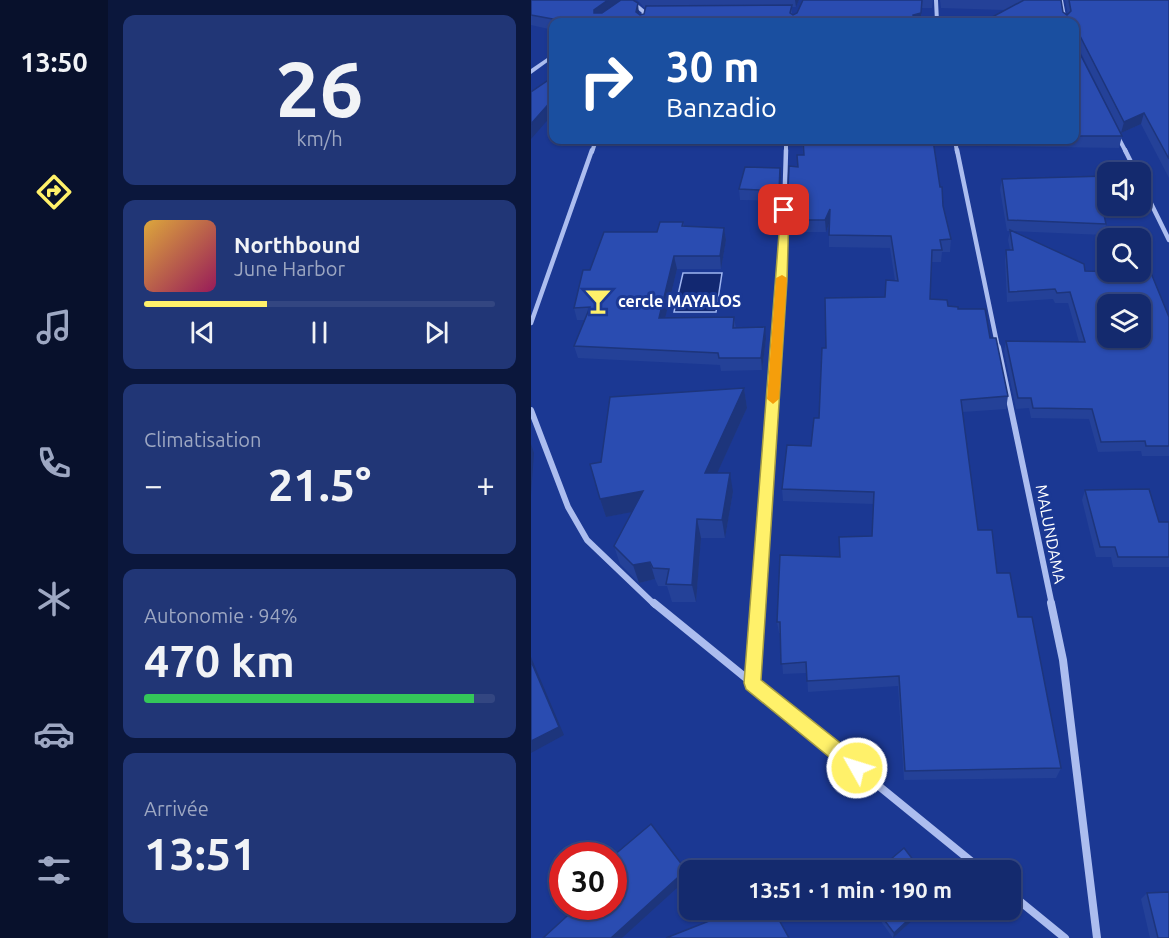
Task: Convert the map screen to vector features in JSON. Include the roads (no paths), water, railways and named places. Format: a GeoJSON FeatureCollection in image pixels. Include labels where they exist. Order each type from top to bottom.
{"type":"FeatureCollection","features":[{"type":"Feature","properties":{"kind":"street"},"geometry":{"type":"LineString","coordinates":[[622,6],[630,0],[644,12],[643,18]]}},
{"type":"Feature","properties":{"kind":"street"},"geometry":{"type":"LineString","coordinates":[[936,0],[937,18]]}},
{"type":"Feature","properties":{"kind":"street"},"geometry":{"type":"LineString","coordinates":[[1061,0],[1064,18]]}},
{"type":"Feature","properties":{"kind":"street"},"geometry":{"type":"LineString","coordinates":[[531,72],[549,59]]}},
{"type":"Feature","properties":{"kind":"street"},"geometry":{"type":"LineString","coordinates":[[1116,132],[1131,162]]}},
{"type":"Feature","properties":{"kind":"street"},"geometry":{"type":"LineString","coordinates":[[531,323],[595,144]]}},
{"type":"Feature","properties":{"kind":"street"},"geometry":{"type":"LineString","coordinates":[[752,683],[782,281],[786,144]]}},
{"type":"Feature","properties":{"kind":"street","name":"MALUNDAMA"},"geometry":{"type":"LineString","coordinates":[[956,144],[1063,660],[1097,938]]}},
{"type":"Feature","properties":{"kind":"street"},"geometry":{"type":"LineString","coordinates":[[1151,203],[1169,240]]}},
{"type":"Feature","properties":{"kind":"street"},"geometry":{"type":"LineString","coordinates":[[531,410],[568,507],[587,540],[666,615],[970,860]]}},
{"type":"Feature","properties":{"kind":"street"},"geometry":{"type":"LineString","coordinates":[[1021,902],[1065,938]]}},
{"type":"Feature","properties":{"kind":"place","name":"cercle MAYALOS"},"geometry":{"type":"Point","coordinates":[598,301]}}]}
